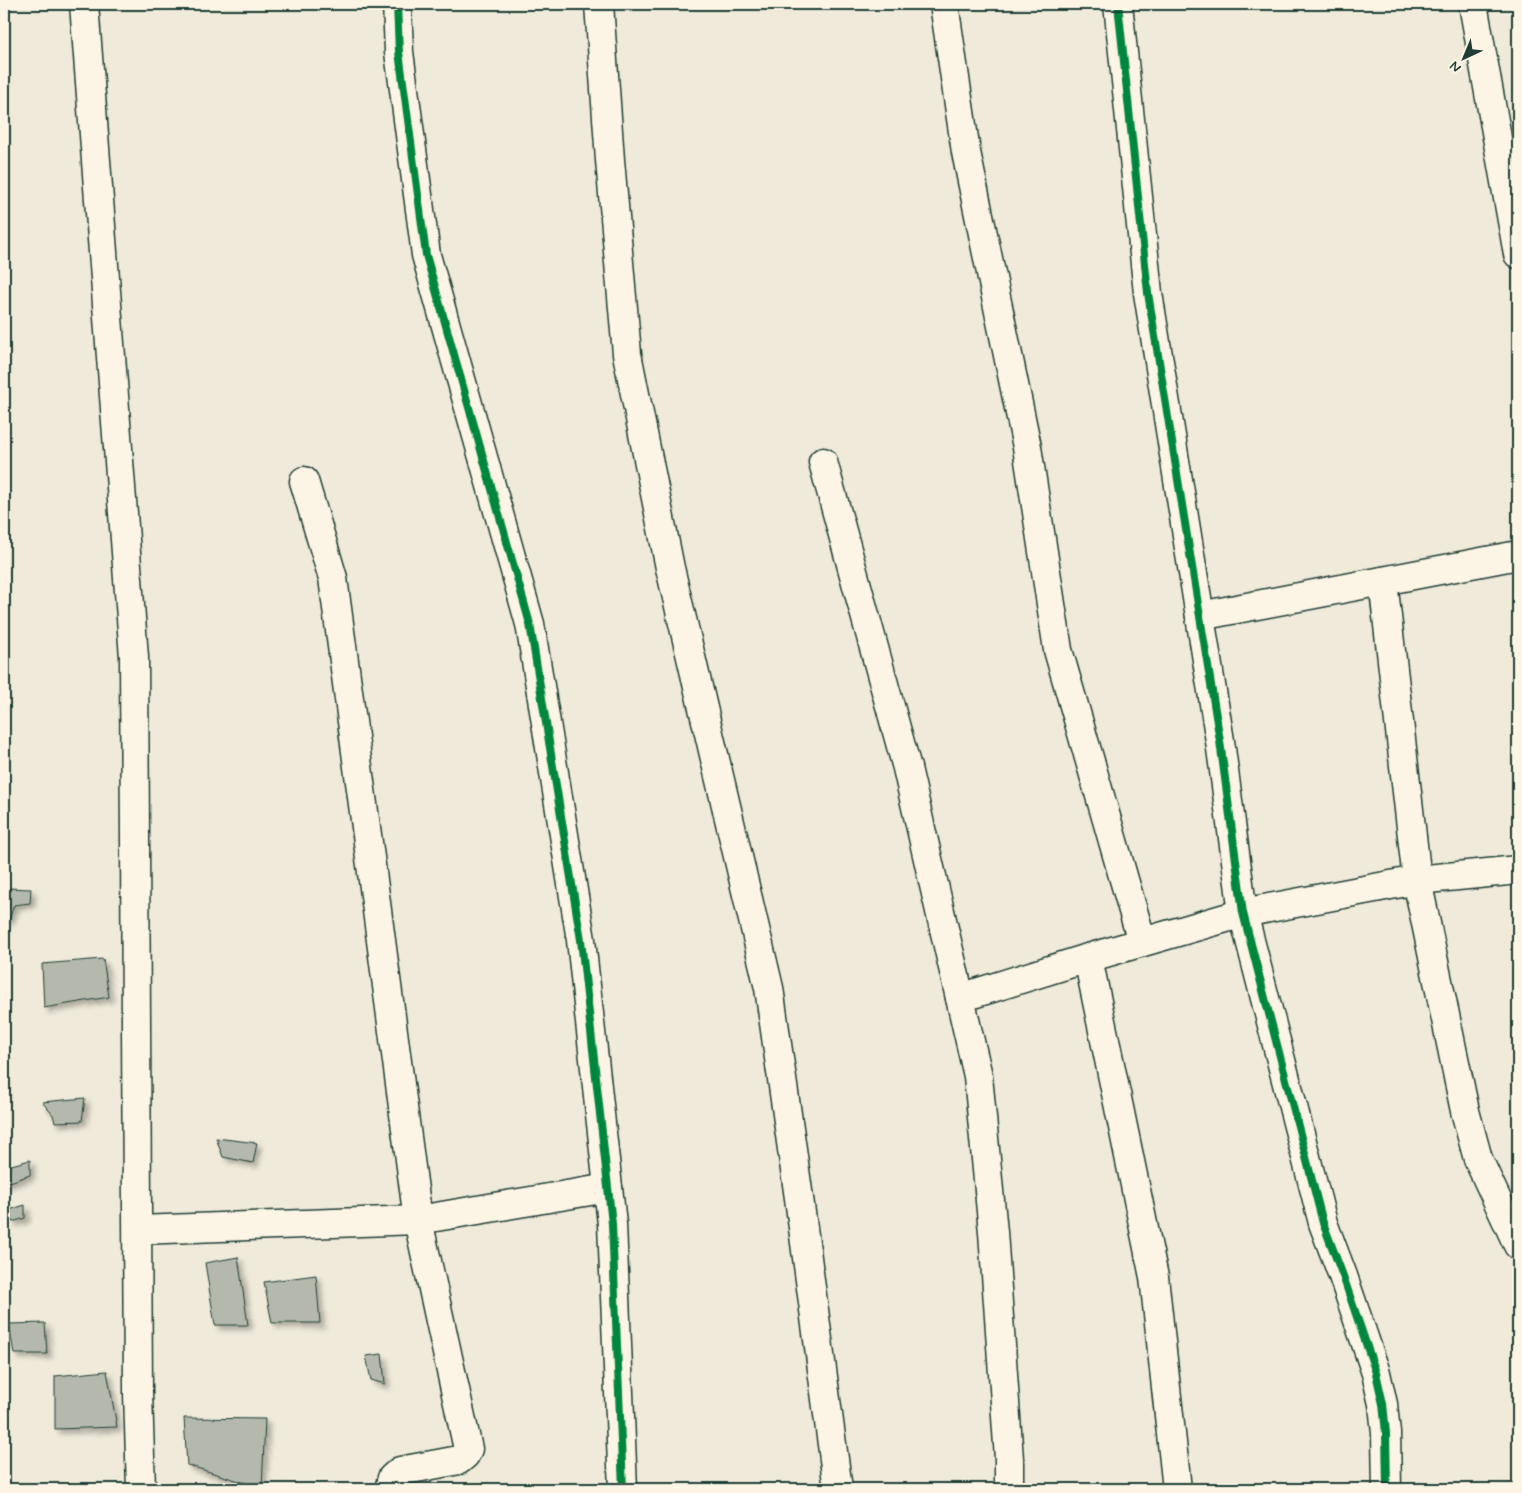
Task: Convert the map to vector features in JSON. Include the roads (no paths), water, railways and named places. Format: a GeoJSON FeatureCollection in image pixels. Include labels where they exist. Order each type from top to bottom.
{"type":"FeatureCollection","features":[{"type":"Feature","properties":{"kind":"street"},"geometry":{"type":"LineString","coordinates":[[84,4],[134,656],[138,1393],[142,1489]]}},
{"type":"Feature","properties":{"kind":"street"},"geometry":{"type":"LineString","coordinates":[[396,4],[399,52],[426,255],[530,624],[581,940],[612,1224],[623,1489]]}},
{"type":"Feature","properties":{"kind":"street"},"geometry":{"type":"LineString","coordinates":[[598,4],[627,354],[670,568],[769,988],[838,1489]]}},
{"type":"Feature","properties":{"kind":"street"},"geometry":{"type":"LineString","coordinates":[[944,4],[966,152],[1027,447],[1058,650],[1142,942]]}},
{"type":"Feature","properties":{"kind":"street"},"geometry":{"type":"LineString","coordinates":[[1118,4],[1148,293],[1220,741],[1243,913],[1323,1223],[1376,1373],[1383,1404],[1386,1433],[1387,1489]]}},
{"type":"Feature","properties":{"kind":"street"},"geometry":{"type":"LineString","coordinates":[[1473,4],[1518,254]]}},
{"type":"Feature","properties":{"kind":"street"},"geometry":{"type":"LineString","coordinates":[[823,462],[907,768],[978,1076],[993,1242],[1009,1459],[1009,1489]]}},
{"type":"Feature","properties":{"kind":"street"},"geometry":{"type":"LineString","coordinates":[[304,481],[333,578],[418,1220],[468,1449],[459,1460],[400,1471],[392,1478],[389,1489]]}},
{"type":"Feature","properties":{"kind":"street"},"geometry":{"type":"LineString","coordinates":[[1200,616],[1518,555]]}},
{"type":"Feature","properties":{"kind":"street"},"geometry":{"type":"LineString","coordinates":[[1383,581],[1417,880],[1468,1121],[1478,1159],[1518,1244]]}},
{"type":"Feature","properties":{"kind":"street"},"geometry":{"type":"LineString","coordinates":[[960,998],[1243,913],[1417,880],[1518,870]]}},
{"type":"Feature","properties":{"kind":"street"},"geometry":{"type":"LineString","coordinates":[[1088,958],[1154,1277],[1177,1489]]}},
{"type":"Feature","properties":{"kind":"street"},"geometry":{"type":"LineString","coordinates":[[138,1230],[418,1220],[608,1188]]}}]}
